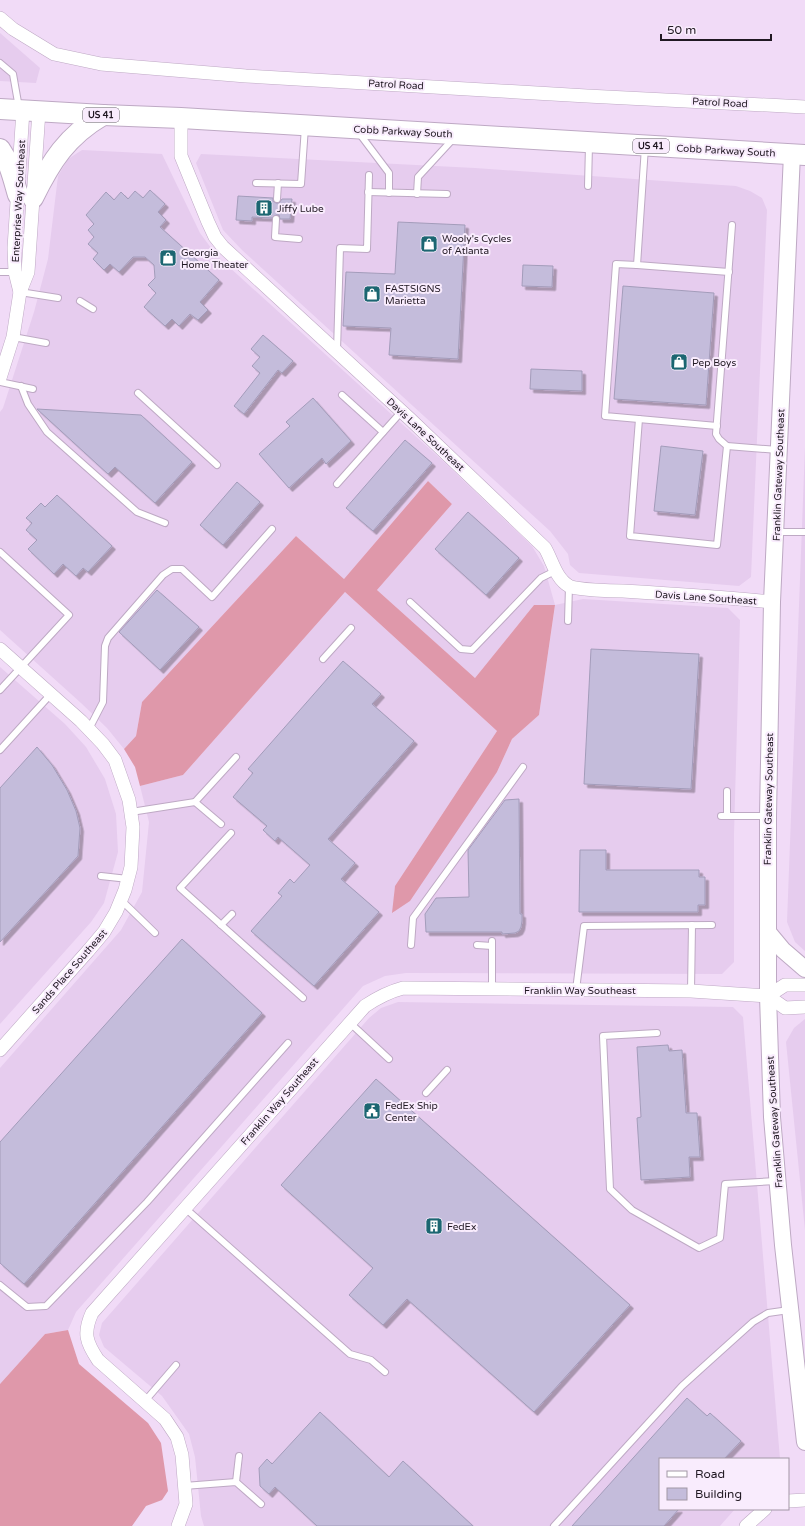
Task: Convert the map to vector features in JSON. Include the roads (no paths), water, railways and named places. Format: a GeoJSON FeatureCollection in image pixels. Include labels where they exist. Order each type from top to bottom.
{"type":"FeatureCollection","features":[{"type":"Feature","properties":{"kind":"main road","name":"Cobb Parkway South"},"geometry":{"type":"LineString","coordinates":[[20,110],[799,154]]}},
{"type":"Feature","properties":{"kind":"main road"},"geometry":{"type":"LineString","coordinates":[[0,149],[25,196],[46,171],[63,146],[81,129],[103,115]]}},
{"type":"Feature","properties":{"kind":"street","name":"Patrol Road"},"geometry":{"type":"LineString","coordinates":[[0,18],[13,29],[54,54],[101,64],[262,77],[805,106]]}},
{"type":"Feature","properties":{"kind":"street","name":"Enterprise Way Southeast"},"geometry":{"type":"LineString","coordinates":[[0,378],[13,337],[20,292],[28,272],[20,110]]}},
{"type":"Feature","properties":{"kind":"street","name":"Davis Lane Southeast"},"geometry":{"type":"LineString","coordinates":[[181,118],[181,156],[200,205],[215,236],[233,257],[402,411],[545,548],[555,571],[569,586],[772,602]]}},
{"type":"Feature","properties":{"kind":"street","name":"Franklin Gateway Southeast"},"geometry":{"type":"LineString","coordinates":[[799,154],[779,450],[772,602],[768,816],[768,996],[772,1117],[805,1442]]}},
{"type":"Feature","properties":{"kind":"street","name":"Enterprise Way Southeast"},"geometry":{"type":"LineString","coordinates":[[20,292],[15,272],[14,248],[25,196]]}},
{"type":"Feature","properties":{"kind":"street","name":"Sands Place Southeast"},"geometry":{"type":"LineString","coordinates":[[0,649],[89,729],[115,760],[127,795],[133,827],[131,867],[116,912],[104,932],[0,1050]]}},
{"type":"Feature","properties":{"kind":"street"},"geometry":{"type":"LineString","coordinates":[[768,932],[783,950],[805,969]]}},
{"type":"Feature","properties":{"kind":"street"},"geometry":{"type":"LineString","coordinates":[[805,985],[785,985],[768,996],[785,1008],[805,1007]]}},
{"type":"Feature","properties":{"kind":"street","name":"Franklin Way Southeast"},"geometry":{"type":"LineString","coordinates":[[178,1526],[186,1504],[182,1454],[177,1437],[165,1419],[98,1360],[87,1338],[87,1324],[92,1312],[349,1022],[365,1006],[378,997],[403,988],[691,991],[768,996]]}},
{"type":"Feature","properties":{"kind":"street"},"geometry":{"type":"LineString","coordinates":[[789,1501],[805,1500]]}},
{"type":"Feature","properties":{"kind":"street"},"geometry":{"type":"LineString","coordinates":[[746,1526],[764,1510]]}},
{"type":"Feature","properties":{"kind":"lane"},"geometry":{"type":"LineString","coordinates":[[0,63],[13,74],[20,110]]}},
{"type":"Feature","properties":{"kind":"lane"},"geometry":{"type":"LineString","coordinates":[[256,183],[302,184],[306,126]]}},
{"type":"Feature","properties":{"kind":"lane"},"geometry":{"type":"LineString","coordinates":[[355,129],[389,173],[389,193]]}},
{"type":"Feature","properties":{"kind":"lane"},"geometry":{"type":"LineString","coordinates":[[418,194],[418,177],[456,135]]}},
{"type":"Feature","properties":{"kind":"lane"},"geometry":{"type":"LineString","coordinates":[[588,186],[590,142]]}},
{"type":"Feature","properties":{"kind":"lane"},"geometry":{"type":"LineString","coordinates":[[637,265],[645,146]]}},
{"type":"Feature","properties":{"kind":"lane"},"geometry":{"type":"LineString","coordinates":[[337,351],[340,248],[367,249],[369,175]]}},
{"type":"Feature","properties":{"kind":"lane"},"geometry":{"type":"LineString","coordinates":[[277,199],[278,184]]}},
{"type":"Feature","properties":{"kind":"lane"},"geometry":{"type":"LineString","coordinates":[[368,192],[447,194]]}},
{"type":"Feature","properties":{"kind":"lane"},"geometry":{"type":"LineString","coordinates":[[276,218],[275,237],[299,239]]}},
{"type":"Feature","properties":{"kind":"lane"},"geometry":{"type":"LineString","coordinates":[[732,224],[716,434],[727,446],[779,450]]}},
{"type":"Feature","properties":{"kind":"lane"},"geometry":{"type":"LineString","coordinates":[[717,426],[605,416],[616,264],[729,272]]}},
{"type":"Feature","properties":{"kind":"lane"},"geometry":{"type":"LineString","coordinates":[[0,272],[15,272]]}},
{"type":"Feature","properties":{"kind":"lane"},"geometry":{"type":"LineString","coordinates":[[20,292],[58,298]]}},
{"type":"Feature","properties":{"kind":"lane"},"geometry":{"type":"LineString","coordinates":[[80,301],[92,308]]}},
{"type":"Feature","properties":{"kind":"lane"},"geometry":{"type":"LineString","coordinates":[[13,337],[46,343]]}},
{"type":"Feature","properties":{"kind":"lane"},"geometry":{"type":"LineString","coordinates":[[0,382],[33,389]]}},
{"type":"Feature","properties":{"kind":"lane"},"geometry":{"type":"LineString","coordinates":[[21,386],[28,404],[47,432],[136,512],[165,523]]}},
{"type":"Feature","properties":{"kind":"lane"},"geometry":{"type":"LineString","coordinates":[[138,393],[217,465]]}},
{"type":"Feature","properties":{"kind":"lane"},"geometry":{"type":"LineString","coordinates":[[342,395],[383,432]]}},
{"type":"Feature","properties":{"kind":"lane"},"geometry":{"type":"LineString","coordinates":[[337,484],[402,411]]}},
{"type":"Feature","properties":{"kind":"lane"},"geometry":{"type":"LineString","coordinates":[[639,419],[630,536],[717,545],[727,446]]}},
{"type":"Feature","properties":{"kind":"lane"},"geometry":{"type":"LineString","coordinates":[[89,729],[103,702],[104,646],[108,638],[163,575],[172,569],[182,569],[212,597],[272,529]]}},
{"type":"Feature","properties":{"kind":"lane"},"geometry":{"type":"LineString","coordinates":[[776,532],[805,532]]}},
{"type":"Feature","properties":{"kind":"lane"},"geometry":{"type":"LineString","coordinates":[[0,552],[69,615],[0,690]]}},
{"type":"Feature","properties":{"kind":"lane"},"geometry":{"type":"LineString","coordinates":[[410,602],[461,649],[472,650],[542,578],[555,571]]}},
{"type":"Feature","properties":{"kind":"lane"},"geometry":{"type":"LineString","coordinates":[[568,621],[569,586]]}},
{"type":"Feature","properties":{"kind":"lane"},"geometry":{"type":"LineString","coordinates":[[323,659],[350,628]]}},
{"type":"Feature","properties":{"kind":"lane"},"geometry":{"type":"LineString","coordinates":[[0,750],[51,694]]}},
{"type":"Feature","properties":{"kind":"lane"},"geometry":{"type":"LineString","coordinates":[[131,812],[195,802],[236,757]]}},
{"type":"Feature","properties":{"kind":"lane"},"geometry":{"type":"LineString","coordinates":[[411,945],[413,918],[523,767]]}},
{"type":"Feature","properties":{"kind":"lane"},"geometry":{"type":"LineString","coordinates":[[727,791],[724,816],[768,816]]}},
{"type":"Feature","properties":{"kind":"lane"},"geometry":{"type":"LineString","coordinates":[[195,802],[221,824]]}},
{"type":"Feature","properties":{"kind":"lane"},"geometry":{"type":"LineString","coordinates":[[231,833],[180,888],[303,998]]}},
{"type":"Feature","properties":{"kind":"lane"},"geometry":{"type":"LineString","coordinates":[[101,876],[128,879]]}},
{"type":"Feature","properties":{"kind":"lane"},"geometry":{"type":"LineString","coordinates":[[121,900],[155,933]]}},
{"type":"Feature","properties":{"kind":"lane"},"geometry":{"type":"LineString","coordinates":[[221,925],[232,914]]}},
{"type":"Feature","properties":{"kind":"lane"},"geometry":{"type":"LineString","coordinates":[[576,990],[584,926],[712,925]]}},
{"type":"Feature","properties":{"kind":"lane"},"geometry":{"type":"LineString","coordinates":[[691,991],[692,926]]}},
{"type":"Feature","properties":{"kind":"lane"},"geometry":{"type":"LineString","coordinates":[[477,946],[492,943],[492,990]]}},
{"type":"Feature","properties":{"kind":"lane"},"geometry":{"type":"LineString","coordinates":[[349,1022],[389,1059]]}},
{"type":"Feature","properties":{"kind":"lane"},"geometry":{"type":"LineString","coordinates":[[657,1033],[603,1036],[610,1189],[632,1210],[699,1248],[720,1238],[724,1184],[778,1181]]}},
{"type":"Feature","properties":{"kind":"lane"},"geometry":{"type":"LineString","coordinates":[[0,1285],[27,1307],[46,1306],[147,1202],[288,1043]]}},
{"type":"Feature","properties":{"kind":"lane"},"geometry":{"type":"LineString","coordinates":[[426,1093],[447,1070]]}},
{"type":"Feature","properties":{"kind":"lane"},"geometry":{"type":"LineString","coordinates":[[184,1208],[350,1354],[371,1360],[385,1372]]}},
{"type":"Feature","properties":{"kind":"lane"},"geometry":{"type":"LineString","coordinates":[[554,1526],[682,1386],[753,1322],[768,1313],[791,1309]]}},
{"type":"Feature","properties":{"kind":"lane"},"geometry":{"type":"LineString","coordinates":[[145,1401],[176,1365]]}},
{"type":"Feature","properties":{"kind":"lane"},"geometry":{"type":"LineString","coordinates":[[236,1482],[239,1456]]}},
{"type":"Feature","properties":{"kind":"lane"},"geometry":{"type":"LineString","coordinates":[[184,1486],[236,1482],[261,1504]]}},
{"type":"Feature","properties":{"kind":"place","name":"Jiffy Lube"},"geometry":{"type":"Point","coordinates":[264,208]}},
{"type":"Feature","properties":{"kind":"place","name":"Wooly's Cycles of Atlanta"},"geometry":{"type":"Point","coordinates":[429,244]}},
{"type":"Feature","properties":{"kind":"place","name":"Georgia Home Theater"},"geometry":{"type":"Point","coordinates":[168,258]}},
{"type":"Feature","properties":{"kind":"place","name":"FASTSIGNS Marietta"},"geometry":{"type":"Point","coordinates":[372,294]}},
{"type":"Feature","properties":{"kind":"place","name":"Pep Boys"},"geometry":{"type":"Point","coordinates":[679,362]}},
{"type":"Feature","properties":{"kind":"place","name":"FedEx Ship Center"},"geometry":{"type":"Point","coordinates":[372,1111]}},
{"type":"Feature","properties":{"kind":"place","name":"FedEx"},"geometry":{"type":"Point","coordinates":[434,1226]}}]}
